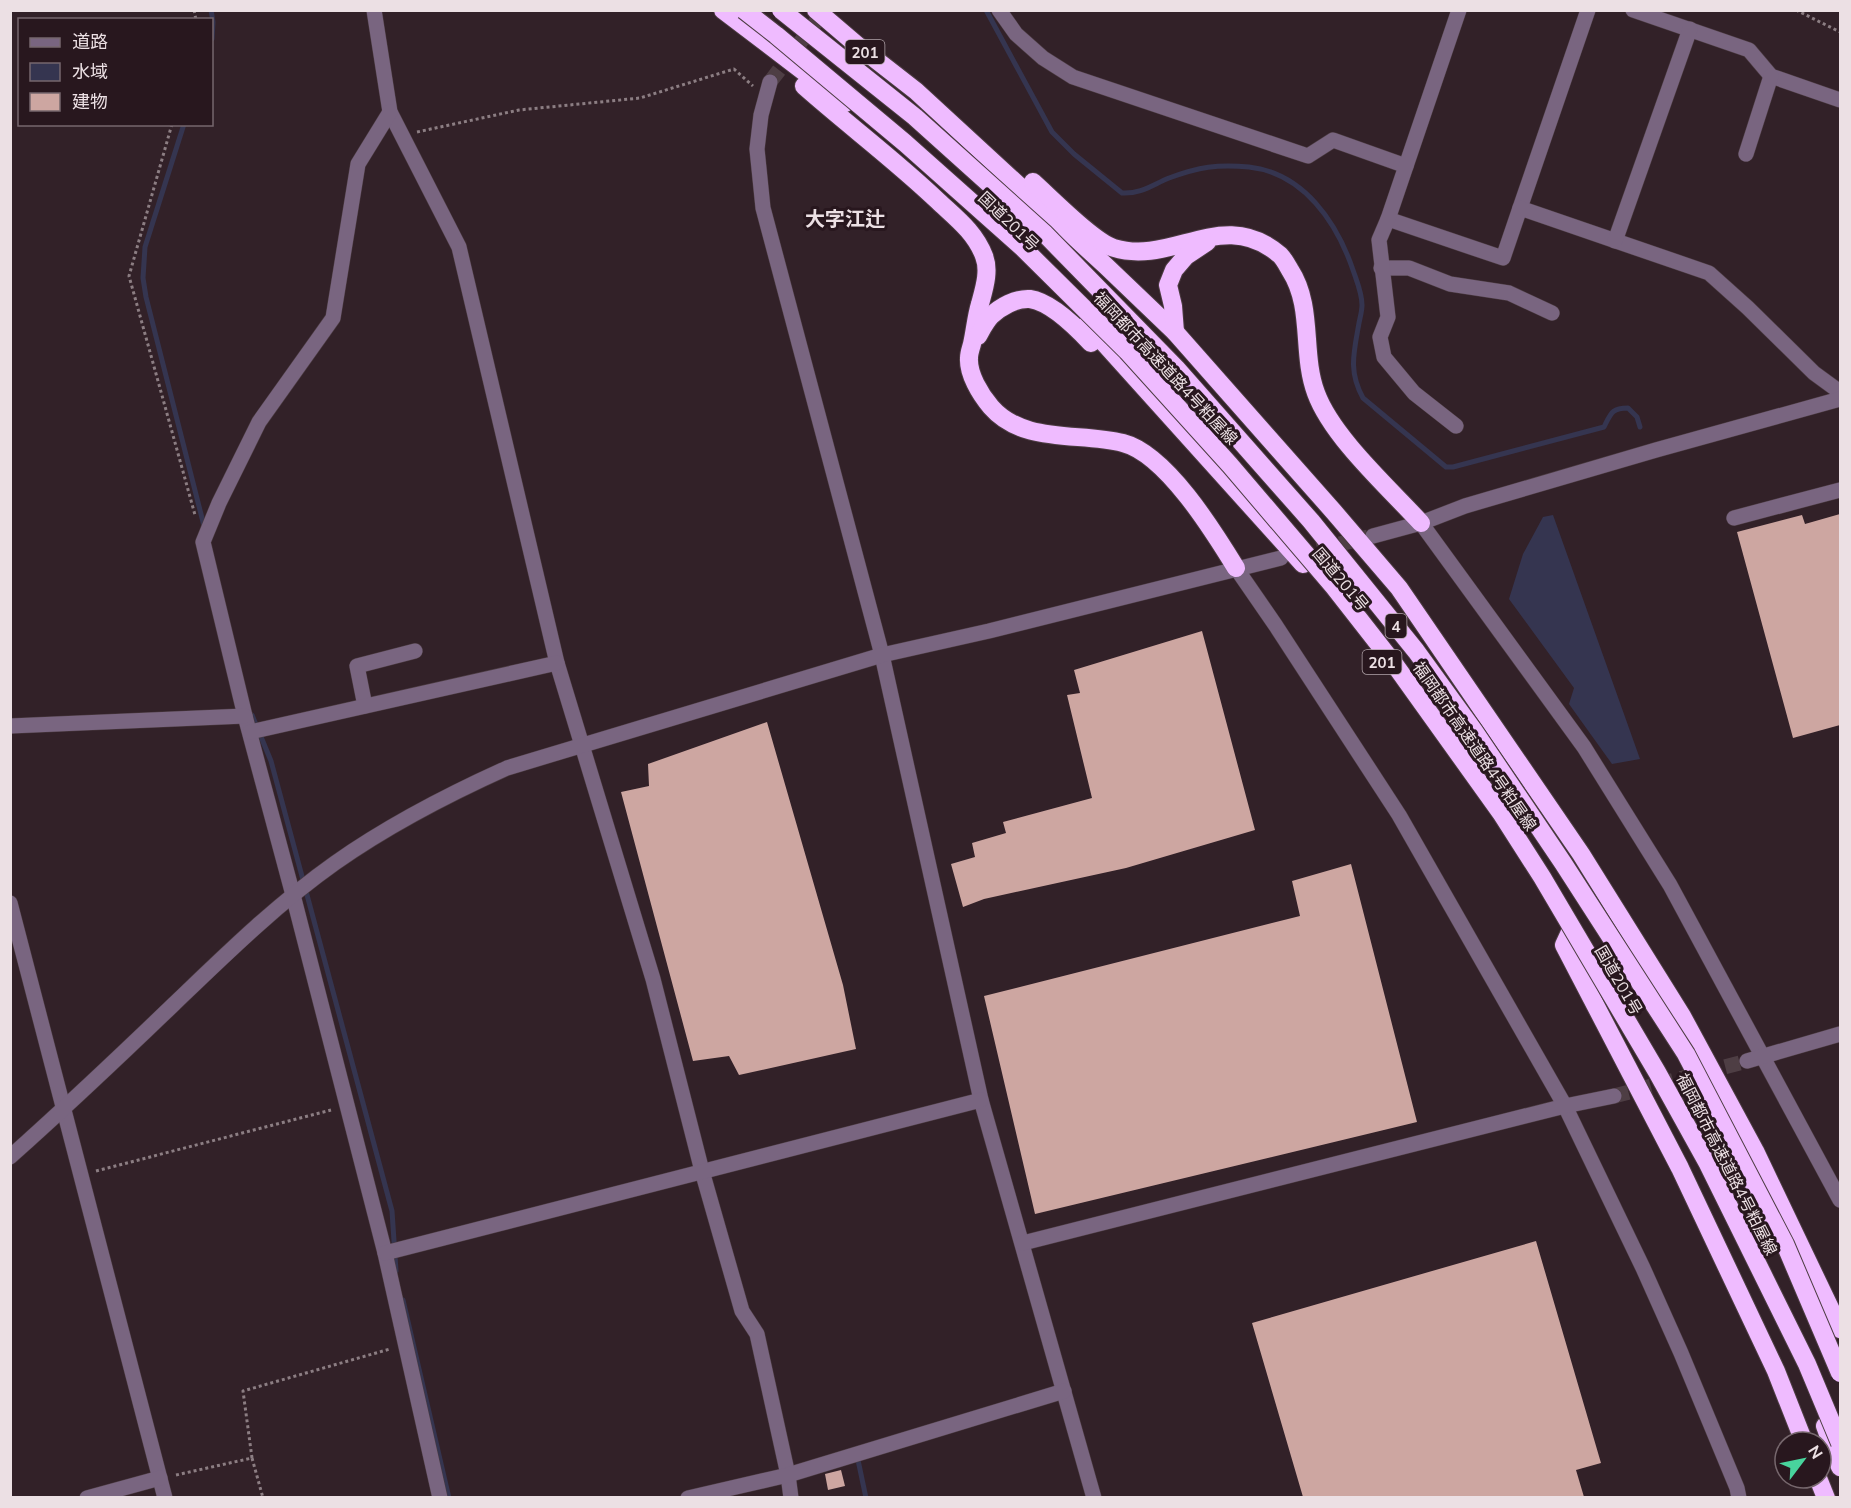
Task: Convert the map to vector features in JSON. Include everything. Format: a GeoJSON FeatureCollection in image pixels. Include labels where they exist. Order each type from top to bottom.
{"type":"FeatureCollection","features":[{"type":"Feature","properties":{"kind":"highway"},"geometry":{"type":"LineString","coordinates":[[722,10],[807,89],[907,171],[973,233],[985,258],[987,283],[979,308],[969,358],[980,392],[1002,418],[1019,428],[1124,443],[1157,462],[1217,536],[1236,568]]}},
{"type":"Feature","properties":{"kind":"highway","name":"国道201号"},"geometry":{"type":"LineString","coordinates":[[722,10],[901,145],[1003,241],[1103,340],[1340,605],[1453,758],[1570,932],[1698,1160],[1816,1401],[1840,1467]]}},
{"type":"Feature","properties":{"kind":"highway","name":"福岡都市高速道路4号粕屋線"},"geometry":{"type":"LineString","coordinates":[[744,10],[896,136],[1023,248],[1127,351],[1230,465],[1334,588],[1395,665],[1501,813],[1657,1072],[1708,1164],[1807,1364],[1840,1443]]}},
{"type":"Feature","properties":{"kind":"highway","name":"福岡都市高速道路4号粕屋線"},"geometry":{"type":"LineString","coordinates":[[781,10],[915,117],[1045,234],[1183,376],[1311,521],[1416,651],[1474,731],[1556,853],[1686,1054],[1785,1244],[1840,1373]]}},
{"type":"Feature","properties":{"kind":"highway","name":"国道201号"},"geometry":{"type":"LineString","coordinates":[[816,10],[916,91],[1175,332],[1399,588],[1581,854],[1682,1016],[1755,1151],[1840,1329]]}},
{"type":"Feature","properties":{"kind":"highway"},"geometry":{"type":"LineString","coordinates":[[916,91],[988,142],[1094,237],[1113,248],[1154,252],[1219,234],[1243,236],[1261,241],[1281,256],[1293,273],[1302,294],[1309,366],[1316,394],[1344,440],[1421,523]]}},
{"type":"Feature","properties":{"kind":"highway"},"geometry":{"type":"LineString","coordinates":[[1175,332],[1173,306],[1168,285],[1174,270],[1186,256],[1219,234]]}},
{"type":"Feature","properties":{"kind":"highway"},"geometry":{"type":"LineString","coordinates":[[972,345],[990,317],[1001,308],[1014,302],[1029,299],[1060,314],[1088,339],[1160,418],[1277,535]]}},
{"type":"Feature","properties":{"kind":"highway"},"geometry":{"type":"LineString","coordinates":[[1570,932],[1564,945],[1680,1168],[1776,1371],[1799,1430]]}},
{"type":"Feature","properties":{"kind":"highway"},"geometry":{"type":"LineString","coordinates":[[1755,1151],[1840,1306]]}},
{"type":"Feature","properties":{"kind":"street"},"geometry":{"type":"LineString","coordinates":[[374,10],[390,112],[459,247],[557,663],[654,979],[702,1171],[742,1311],[757,1334],[791,1497]]}},
{"type":"Feature","properties":{"kind":"street"},"geometry":{"type":"LineString","coordinates":[[999,10],[1016,34],[1043,58],[1073,77],[1308,156],[1333,140],[1406,166]]}},
{"type":"Feature","properties":{"kind":"street"},"geometry":{"type":"LineString","coordinates":[[1456,426],[1414,393],[1384,357],[1380,337],[1388,317],[1379,240],[1459,10]]}},
{"type":"Feature","properties":{"kind":"street"},"geometry":{"type":"LineString","coordinates":[[1388,219],[1503,258],[1588,10]]}},
{"type":"Feature","properties":{"kind":"street"},"geometry":{"type":"LineString","coordinates":[[1633,10],[1749,50],[1771,76],[1840,100]]}},
{"type":"Feature","properties":{"kind":"street"},"geometry":{"type":"LineString","coordinates":[[1615,241],[1690,29]]}},
{"type":"Feature","properties":{"kind":"street"},"geometry":{"type":"LineString","coordinates":[[1746,154],[1771,76]]}},
{"type":"Feature","properties":{"kind":"street"},"geometry":{"type":"LineString","coordinates":[[770,82],[761,115],[757,149],[763,208],[882,655],[981,1100],[1094,1497]]}},
{"type":"Feature","properties":{"kind":"street"},"geometry":{"type":"LineString","coordinates":[[390,112],[358,164],[333,318],[259,422],[219,503],[203,542],[245,716],[385,1253],[440,1497]]}},
{"type":"Feature","properties":{"kind":"street"},"geometry":{"type":"LineString","coordinates":[[1520,208],[1708,273],[1748,308],[1814,373],[1840,392]]}},
{"type":"Feature","properties":{"kind":"street"},"geometry":{"type":"LineString","coordinates":[[1381,268],[1409,268],[1450,284],[1509,293],[1552,313]]}},
{"type":"Feature","properties":{"kind":"street"},"geometry":{"type":"LineString","coordinates":[[1373,536],[1421,523],[1465,506],[1840,399]]}},
{"type":"Feature","properties":{"kind":"street"},"geometry":{"type":"LineString","coordinates":[[1734,518],[1840,490]]}},
{"type":"Feature","properties":{"kind":"street"},"geometry":{"type":"LineString","coordinates":[[1421,523],[1584,747],[1670,885],[1840,1200]]}},
{"type":"Feature","properties":{"kind":"street"},"geometry":{"type":"LineString","coordinates":[[10,1157],[64,1110],[224,956],[293,895],[335,862],[404,819],[453,793],[507,768],[581,744],[690,714],[882,655],[989,631],[1281,558]]}},
{"type":"Feature","properties":{"kind":"street"},"geometry":{"type":"LineString","coordinates":[[1236,568],[1399,815],[1565,1106],[1676,1342],[1739,1497]]}},
{"type":"Feature","properties":{"kind":"street"},"geometry":{"type":"LineString","coordinates":[[365,706],[357,666],[416,651]]}},
{"type":"Feature","properties":{"kind":"street"},"geometry":{"type":"LineString","coordinates":[[250,732],[557,663]]}},
{"type":"Feature","properties":{"kind":"street"},"geometry":{"type":"LineString","coordinates":[[10,726],[245,716]]}},
{"type":"Feature","properties":{"kind":"street"},"geometry":{"type":"LineString","coordinates":[[10,903],[165,1497]]}},
{"type":"Feature","properties":{"kind":"street"},"geometry":{"type":"LineString","coordinates":[[1747,1061],[1840,1034]]}},
{"type":"Feature","properties":{"kind":"street"},"geometry":{"type":"LineString","coordinates":[[1023,1243],[1565,1106],[1614,1096]]}},
{"type":"Feature","properties":{"kind":"street"},"geometry":{"type":"LineString","coordinates":[[385,1253],[981,1100]]}},
{"type":"Feature","properties":{"kind":"street"},"geometry":{"type":"LineString","coordinates":[[688,1497],[788,1475],[1064,1391]]}},
{"type":"Feature","properties":{"kind":"street"},"geometry":{"type":"LineString","coordinates":[[87,1497],[160,1478]]}},
{"type":"Feature","properties":{"kind":"path"},"geometry":{"type":"LineString","coordinates":[[1796,10],[1840,32]]}},
{"type":"Feature","properties":{"kind":"path"},"geometry":{"type":"LineString","coordinates":[[402,136],[519,110],[640,98],[734,69],[765,97]]}},
{"type":"Feature","properties":{"kind":"path"},"geometry":{"type":"LineString","coordinates":[[171,126],[129,276],[203,542]]}},
{"type":"Feature","properties":{"kind":"path"},"geometry":{"type":"LineString","coordinates":[[80,1175],[346,1106]]}},
{"type":"Feature","properties":{"kind":"path"},"geometry":{"type":"LineString","coordinates":[[262,1497],[252,1458],[243,1391],[406,1344]]}},
{"type":"Feature","properties":{"kind":"path"},"geometry":{"type":"LineString","coordinates":[[160,1478],[252,1458]]}},
{"type":"Feature","properties":{"kind":"water"},"geometry":{"type":"Polygon","coordinates":[[[1553,515],[1640,759],[1612,764],[1569,704],[1574,688],[1509,599],[1523,554],[1543,517],[1553,515]]]}},
{"type":"Feature","properties":{"kind":"building"},"geometry":{"type":"Polygon","coordinates":[[[1840,514],[1840,725],[1793,738],[1737,532],[1802,515],[1805,524],[1840,514]]]}},
{"type":"Feature","properties":{"kind":"building"},"geometry":{"type":"Polygon","coordinates":[[[1202,631],[1255,830],[1126,868],[984,899],[963,907],[951,864],[975,857],[972,843],[1006,833],[1003,822],[1092,798],[1067,695],[1080,693],[1074,670],[1202,631]]]}},
{"type":"Feature","properties":{"kind":"building"},"geometry":{"type":"Polygon","coordinates":[[[767,722],[843,985],[856,1049],[739,1075],[729,1056],[693,1061],[621,792],[649,786],[648,764],[767,722]]]}},
{"type":"Feature","properties":{"kind":"building"},"geometry":{"type":"Polygon","coordinates":[[[1351,864],[1417,1122],[1035,1214],[984,996],[1300,916],[1292,881],[1351,864]]]}},
{"type":"Feature","properties":{"kind":"building"},"geometry":{"type":"Polygon","coordinates":[[[1536,1241],[1601,1463],[1576,1470],[1584,1497],[1303,1497],[1252,1323],[1536,1241]]]}},
{"type":"Feature","properties":{"kind":"building"},"geometry":{"type":"Polygon","coordinates":[[[841,1470],[845,1486],[828,1490],[825,1474],[841,1470]]]}},
{"type":"Feature","properties":{"kind":"waterway"},"geometry":{"type":"LineString","coordinates":[[211,10],[212,18]]}},
{"type":"Feature","properties":{"kind":"waterway"},"geometry":{"type":"LineString","coordinates":[[986,10],[1052,132],[1074,154],[1122,193],[1141,191],[1190,171],[1218,166],[1238,166],[1269,171],[1286,179],[1316,203],[1338,235],[1360,292],[1362,307],[1354,361],[1358,388],[1363,398],[1446,467],[1604,427],[1610,415],[1618,409],[1628,408],[1637,417],[1640,427]]}},
{"type":"Feature","properties":{"kind":"waterway"},"geometry":{"type":"LineString","coordinates":[[183,126],[145,247],[143,278],[204,526]]}},
{"type":"Feature","properties":{"kind":"waterway"},"geometry":{"type":"LineString","coordinates":[[252,715],[271,761],[392,1211],[396,1271]]}},
{"type":"Feature","properties":{"kind":"waterway"},"geometry":{"type":"LineString","coordinates":[[403,1300],[449,1498]]}},
{"type":"Feature","properties":{"kind":"waterway"},"geometry":{"type":"LineString","coordinates":[[858,1460],[866,1498]]}},
{"type":"Feature","properties":{"kind":"tunnel"},"geometry":{"type":"LineString","coordinates":[[770,82],[825,10]]}},
{"type":"Feature","properties":{"kind":"tunnel"},"geometry":{"type":"LineString","coordinates":[[1295,555],[1368,537]]}},
{"type":"Feature","properties":{"kind":"tunnel"},"geometry":{"type":"LineString","coordinates":[[1614,1096],[1747,1061]]}},
{"type":"Feature","properties":{"kind":"district","name":"大字江辻"},"geometry":{"type":"Point","coordinates":[845,218]}}]}
